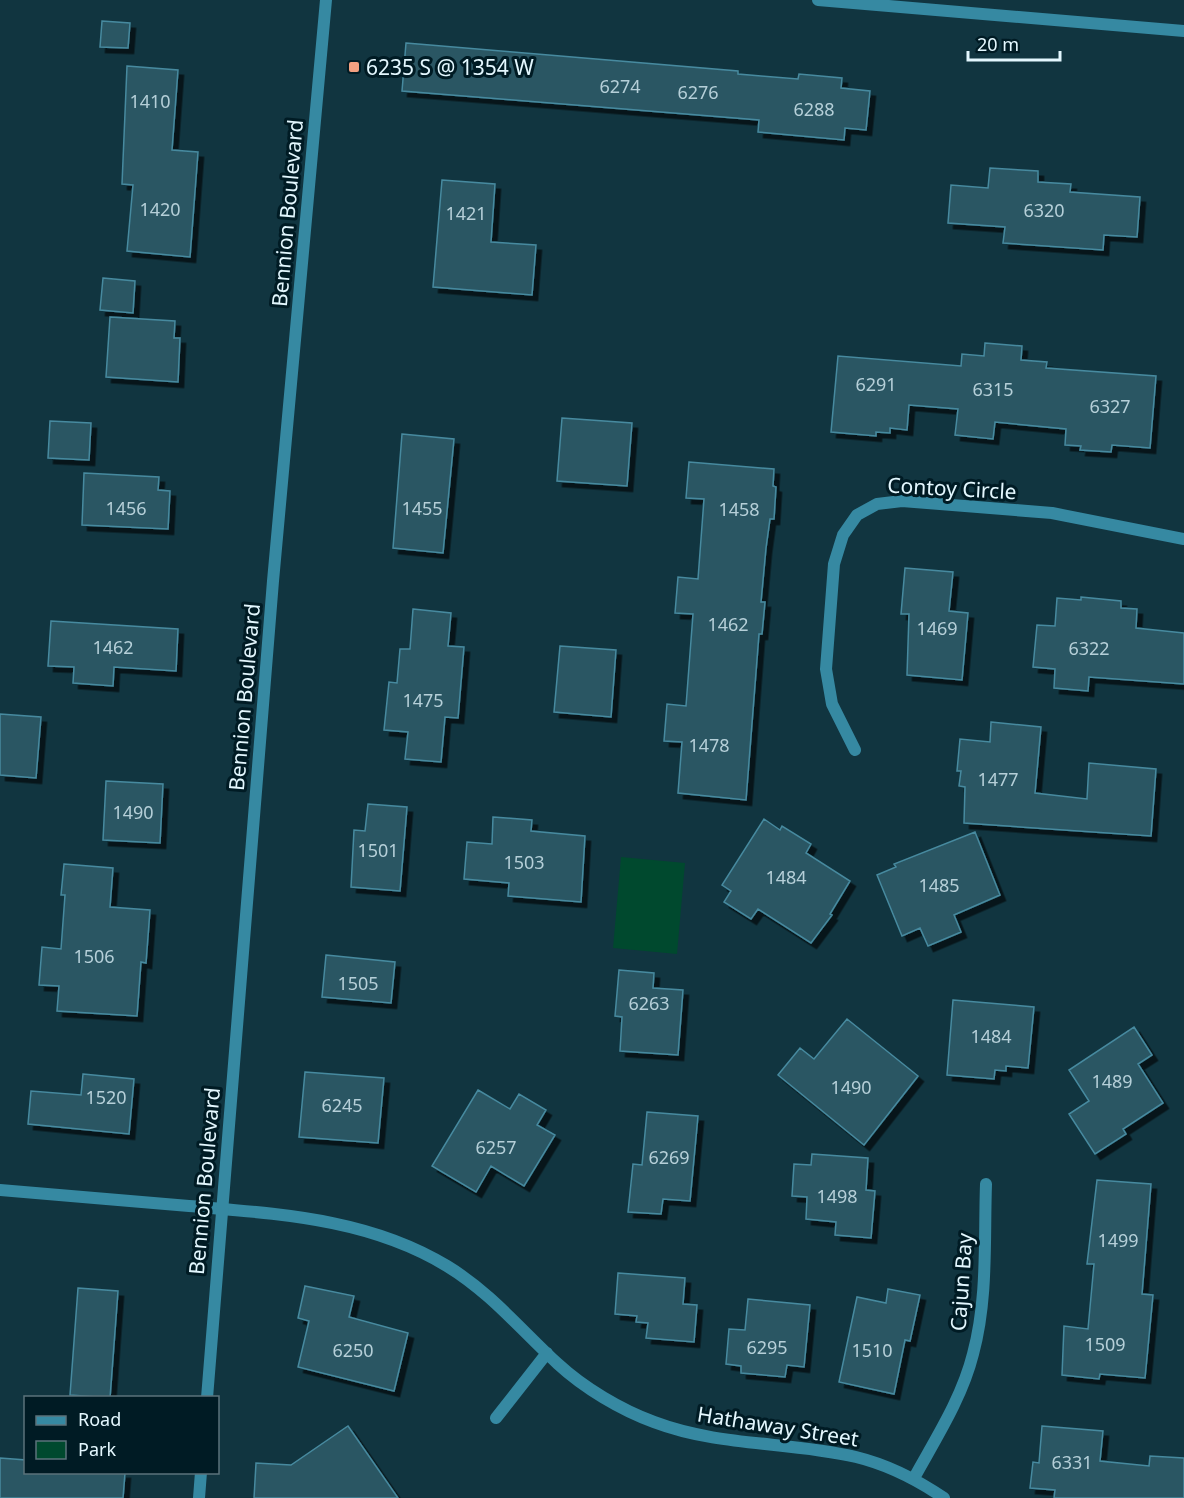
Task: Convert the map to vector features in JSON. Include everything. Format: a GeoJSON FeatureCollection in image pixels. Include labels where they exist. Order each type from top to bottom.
{"type":"FeatureCollection","features":[{"type":"Feature","properties":{"kind":"street","name":"Bennion Boulevard"},"geometry":{"type":"LineString","coordinates":[[207,1396],[220,1209],[326,0]]}},
{"type":"Feature","properties":{"kind":"street"},"geometry":{"type":"LineString","coordinates":[[818,0],[1184,31]]}},
{"type":"Feature","properties":{"kind":"street","name":"Contoy Circle"},"geometry":{"type":"LineString","coordinates":[[855,750],[832,704],[826,669],[834,564],[843,535],[857,516],[877,504],[902,501],[1052,513],[1184,539]]}},
{"type":"Feature","properties":{"kind":"street","name":"Cajun Bay"},"geometry":{"type":"LineString","coordinates":[[914,1478],[953,1406],[973,1353],[983,1299],[986,1184]]}},
{"type":"Feature","properties":{"kind":"street","name":"Hathaway Street"},"geometry":{"type":"LineString","coordinates":[[0,1190],[220,1209],[341,1224],[394,1239],[444,1264],[484,1291],[547,1353],[587,1386],[652,1422],[717,1440],[855,1457],[914,1478],[944,1498]]}},
{"type":"Feature","properties":{"kind":"street"},"geometry":{"type":"LineString","coordinates":[[496,1418],[547,1353]]}},
{"type":"Feature","properties":{"kind":"street"},"geometry":{"type":"LineString","coordinates":[[199,1498],[201,1474]]}},
{"type":"Feature","properties":{"kind":"green space"},"geometry":{"type":"Polygon","coordinates":[[[621,857],[685,863],[677,954],[613,948],[621,857]]]}},
{"type":"Feature","properties":{"kind":"building"},"geometry":{"type":"Polygon","coordinates":[[[102,21],[130,23],[128,48],[100,47],[102,21]]]}},
{"type":"Feature","properties":{"kind":"building"},"geometry":{"type":"Polygon","coordinates":[[[406,43],[738,71],[738,74],[798,79],[799,74],[842,78],[841,88],[870,91],[866,130],[845,128],[844,140],[758,132],[759,120],[402,91],[406,43]]]}},
{"type":"Feature","properties":{"kind":"building"},"geometry":{"type":"Polygon","coordinates":[[[127,66],[178,70],[172,150],[198,152],[190,257],[127,251],[133,185],[122,184],[127,66]]]}},
{"type":"Feature","properties":{"kind":"building"},"geometry":{"type":"Polygon","coordinates":[[[990,168],[1038,171],[1038,182],[1071,184],[1070,192],[1140,197],[1137,237],[1104,235],[1103,250],[1003,243],[1005,227],[948,223],[951,185],[988,188],[990,168]]]}},
{"type":"Feature","properties":{"kind":"building"},"geometry":{"type":"Polygon","coordinates":[[[442,180],[495,184],[491,242],[536,245],[532,295],[433,287],[442,180]]]}},
{"type":"Feature","properties":{"kind":"building"},"geometry":{"type":"Polygon","coordinates":[[[103,278],[135,281],[133,313],[100,310],[103,278]]]}},
{"type":"Feature","properties":{"kind":"building"},"geometry":{"type":"Polygon","coordinates":[[[110,317],[175,321],[174,338],[180,338],[178,382],[106,377],[110,317]]]}},
{"type":"Feature","properties":{"kind":"building"},"geometry":{"type":"Polygon","coordinates":[[[985,343],[1022,346],[1021,360],[1047,362],[1046,368],[1156,376],[1150,448],[1112,445],[1111,452],[1080,450],[1081,446],[1065,445],[1066,429],[995,422],[993,439],[955,435],[958,409],[909,405],[907,430],[890,428],[890,433],[876,432],[876,436],[831,432],[838,356],[961,366],[962,354],[984,356],[985,343]]]}},
{"type":"Feature","properties":{"kind":"building"},"geometry":{"type":"Polygon","coordinates":[[[562,418],[632,423],[627,486],[557,481],[562,418]]]}},
{"type":"Feature","properties":{"kind":"building"},"geometry":{"type":"Polygon","coordinates":[[[50,421],[91,423],[89,460],[48,458],[50,421]]]}},
{"type":"Feature","properties":{"kind":"building"},"geometry":{"type":"Polygon","coordinates":[[[402,434],[454,439],[443,553],[393,548],[402,434]]]}},
{"type":"Feature","properties":{"kind":"building"},"geometry":{"type":"Polygon","coordinates":[[[689,462],[774,469],[773,486],[776,487],[774,519],[770,519],[766,548],[761,602],[765,602],[762,634],[759,634],[746,800],[678,793],[682,742],[664,741],[667,704],[686,706],[693,614],[675,613],[678,577],[698,579],[704,499],[686,498],[689,462]]]}},
{"type":"Feature","properties":{"kind":"building"},"geometry":{"type":"Polygon","coordinates":[[[84,473],[159,477],[158,490],[170,491],[168,529],[82,525],[84,473]]]}},
{"type":"Feature","properties":{"kind":"building"},"geometry":{"type":"Polygon","coordinates":[[[905,568],[953,572],[949,611],[968,613],[962,680],[907,675],[909,614],[901,614],[905,568]]]}},
{"type":"Feature","properties":{"kind":"building"},"geometry":{"type":"Polygon","coordinates":[[[1081,597],[1121,601],[1121,608],[1137,609],[1136,628],[1184,633],[1184,684],[1089,677],[1088,691],[1054,688],[1055,669],[1033,667],[1037,625],[1055,626],[1057,598],[1081,600],[1081,597]]]}},
{"type":"Feature","properties":{"kind":"building"},"geometry":{"type":"Polygon","coordinates":[[[413,609],[451,613],[448,646],[464,647],[458,718],[445,717],[441,762],[405,759],[408,732],[384,730],[389,682],[397,683],[400,649],[410,649],[413,609]]]}},
{"type":"Feature","properties":{"kind":"building"},"geometry":{"type":"Polygon","coordinates":[[[51,621],[178,629],[176,671],[114,667],[113,686],[73,683],[74,667],[48,666],[51,621]]]}},
{"type":"Feature","properties":{"kind":"building"},"geometry":{"type":"Polygon","coordinates":[[[560,646],[616,650],[611,717],[554,712],[560,646]]]}},
{"type":"Feature","properties":{"kind":"building"},"geometry":{"type":"Polygon","coordinates":[[[0,714],[41,717],[36,778],[0,775],[0,714]]]}},
{"type":"Feature","properties":{"kind":"building"},"geometry":{"type":"Polygon","coordinates":[[[991,722],[1041,727],[1035,793],[1087,799],[1089,763],[1156,769],[1151,836],[964,823],[965,787],[959,786],[961,771],[957,771],[960,739],[990,742],[991,722]]]}},
{"type":"Feature","properties":{"kind":"building"},"geometry":{"type":"Polygon","coordinates":[[[106,781],[163,784],[160,843],[103,840],[106,781]]]}},
{"type":"Feature","properties":{"kind":"building"},"geometry":{"type":"Polygon","coordinates":[[[368,804],[407,807],[400,891],[351,887],[354,830],[365,831],[368,804]]]}},
{"type":"Feature","properties":{"kind":"building"},"geometry":{"type":"Polygon","coordinates":[[[493,817],[532,820],[531,831],[585,836],[581,902],[508,896],[509,883],[464,879],[467,842],[492,844],[493,817]]]}},
{"type":"Feature","properties":{"kind":"building"},"geometry":{"type":"Polygon","coordinates":[[[764,819],[780,830],[782,826],[811,844],[806,853],[850,881],[830,914],[832,915],[811,943],[758,909],[751,919],[724,902],[731,891],[722,885],[764,819]]]}},
{"type":"Feature","properties":{"kind":"building"},"geometry":{"type":"Polygon","coordinates":[[[975,832],[1000,895],[954,915],[961,932],[928,946],[920,928],[902,936],[877,875],[896,867],[894,864],[975,832]]]}},
{"type":"Feature","properties":{"kind":"building"},"geometry":{"type":"Polygon","coordinates":[[[64,864],[113,868],[110,907],[150,910],[146,963],[141,962],[137,1016],[57,1011],[59,986],[39,985],[42,947],[61,949],[65,895],[61,895],[64,864]]]}},
{"type":"Feature","properties":{"kind":"building"},"geometry":{"type":"Polygon","coordinates":[[[326,955],[395,962],[391,1003],[322,997],[326,955]]]}},
{"type":"Feature","properties":{"kind":"building"},"geometry":{"type":"Polygon","coordinates":[[[619,970],[654,973],[653,988],[683,990],[678,1055],[620,1051],[622,1017],[615,1016],[619,970]]]}},
{"type":"Feature","properties":{"kind":"building"},"geometry":{"type":"Polygon","coordinates":[[[953,1000],[1034,1007],[1028,1068],[1006,1066],[1006,1071],[995,1070],[994,1079],[947,1075],[953,1000]]]}},
{"type":"Feature","properties":{"kind":"building"},"geometry":{"type":"Polygon","coordinates":[[[847,1019],[918,1076],[864,1145],[778,1075],[800,1048],[814,1059],[847,1019]]]}},
{"type":"Feature","properties":{"kind":"building"},"geometry":{"type":"Polygon","coordinates":[[[1134,1027],[1152,1055],[1138,1064],[1163,1103],[1123,1129],[1126,1134],[1095,1154],[1069,1114],[1089,1101],[1069,1070],[1134,1027]]]}},
{"type":"Feature","properties":{"kind":"building"},"geometry":{"type":"Polygon","coordinates":[[[305,1072],[384,1078],[378,1143],[299,1137],[305,1072]]]}},
{"type":"Feature","properties":{"kind":"building"},"geometry":{"type":"Polygon","coordinates":[[[83,1074],[134,1079],[129,1134],[28,1124],[31,1091],[81,1095],[83,1074]]]}},
{"type":"Feature","properties":{"kind":"building"},"geometry":{"type":"Polygon","coordinates":[[[478,1090],[510,1109],[519,1094],[546,1110],[537,1125],[555,1135],[524,1186],[491,1166],[476,1192],[432,1166],[478,1090]]]}},
{"type":"Feature","properties":{"kind":"building"},"geometry":{"type":"Polygon","coordinates":[[[647,1112],[698,1116],[690,1201],[663,1199],[661,1214],[628,1212],[633,1164],[642,1165],[647,1112]]]}},
{"type":"Feature","properties":{"kind":"building"},"geometry":{"type":"Polygon","coordinates":[[[812,1154],[868,1158],[866,1190],[875,1191],[871,1238],[835,1235],[836,1222],[806,1219],[807,1197],[792,1196],[794,1164],[811,1165],[812,1154]]]}},
{"type":"Feature","properties":{"kind":"building"},"geometry":{"type":"Polygon","coordinates":[[[1097,1180],[1151,1184],[1142,1294],[1153,1295],[1145,1378],[1100,1374],[1099,1379],[1062,1375],[1064,1326],[1088,1329],[1094,1264],[1087,1264],[1097,1180]]]}},
{"type":"Feature","properties":{"kind":"building"},"geometry":{"type":"Polygon","coordinates":[[[618,1273],[685,1278],[683,1304],[697,1305],[694,1342],[646,1338],[648,1323],[636,1322],[637,1316],[615,1314],[618,1273]]]}},
{"type":"Feature","properties":{"kind":"building"},"geometry":{"type":"Polygon","coordinates":[[[305,1286],[354,1296],[349,1317],[408,1333],[394,1391],[298,1367],[309,1321],[298,1318],[305,1286]]]}},
{"type":"Feature","properties":{"kind":"building"},"geometry":{"type":"Polygon","coordinates":[[[78,1288],[118,1291],[110,1396],[70,1395],[78,1288]]]}},
{"type":"Feature","properties":{"kind":"building"},"geometry":{"type":"Polygon","coordinates":[[[888,1289],[920,1295],[910,1341],[905,1340],[894,1394],[839,1382],[857,1297],[886,1303],[888,1289]]]}},
{"type":"Feature","properties":{"kind":"building"},"geometry":{"type":"Polygon","coordinates":[[[748,1299],[810,1305],[804,1367],[787,1365],[785,1377],[741,1373],[741,1366],[726,1364],[729,1329],[745,1330],[748,1299]]]}},
{"type":"Feature","properties":{"kind":"building"},"geometry":{"type":"Polygon","coordinates":[[[348,1426],[398,1498],[254,1498],[256,1463],[291,1465],[348,1426]]]}},
{"type":"Feature","properties":{"kind":"building"},"geometry":{"type":"Polygon","coordinates":[[[1042,1426],[1103,1431],[1100,1461],[1149,1466],[1150,1456],[1184,1458],[1184,1498],[1054,1498],[1055,1490],[1030,1488],[1033,1462],[1039,1463],[1042,1426]]]}},
{"type":"Feature","properties":{"kind":"building"},"geometry":{"type":"Polygon","coordinates":[[[0,1458],[24,1460],[24,1474],[125,1474],[123,1498],[0,1498],[0,1458]]]}},
{"type":"Feature","properties":{"kind":"place","name":"6235 S @ 1354 W"},"geometry":{"type":"Point","coordinates":[354,67]}}]}
